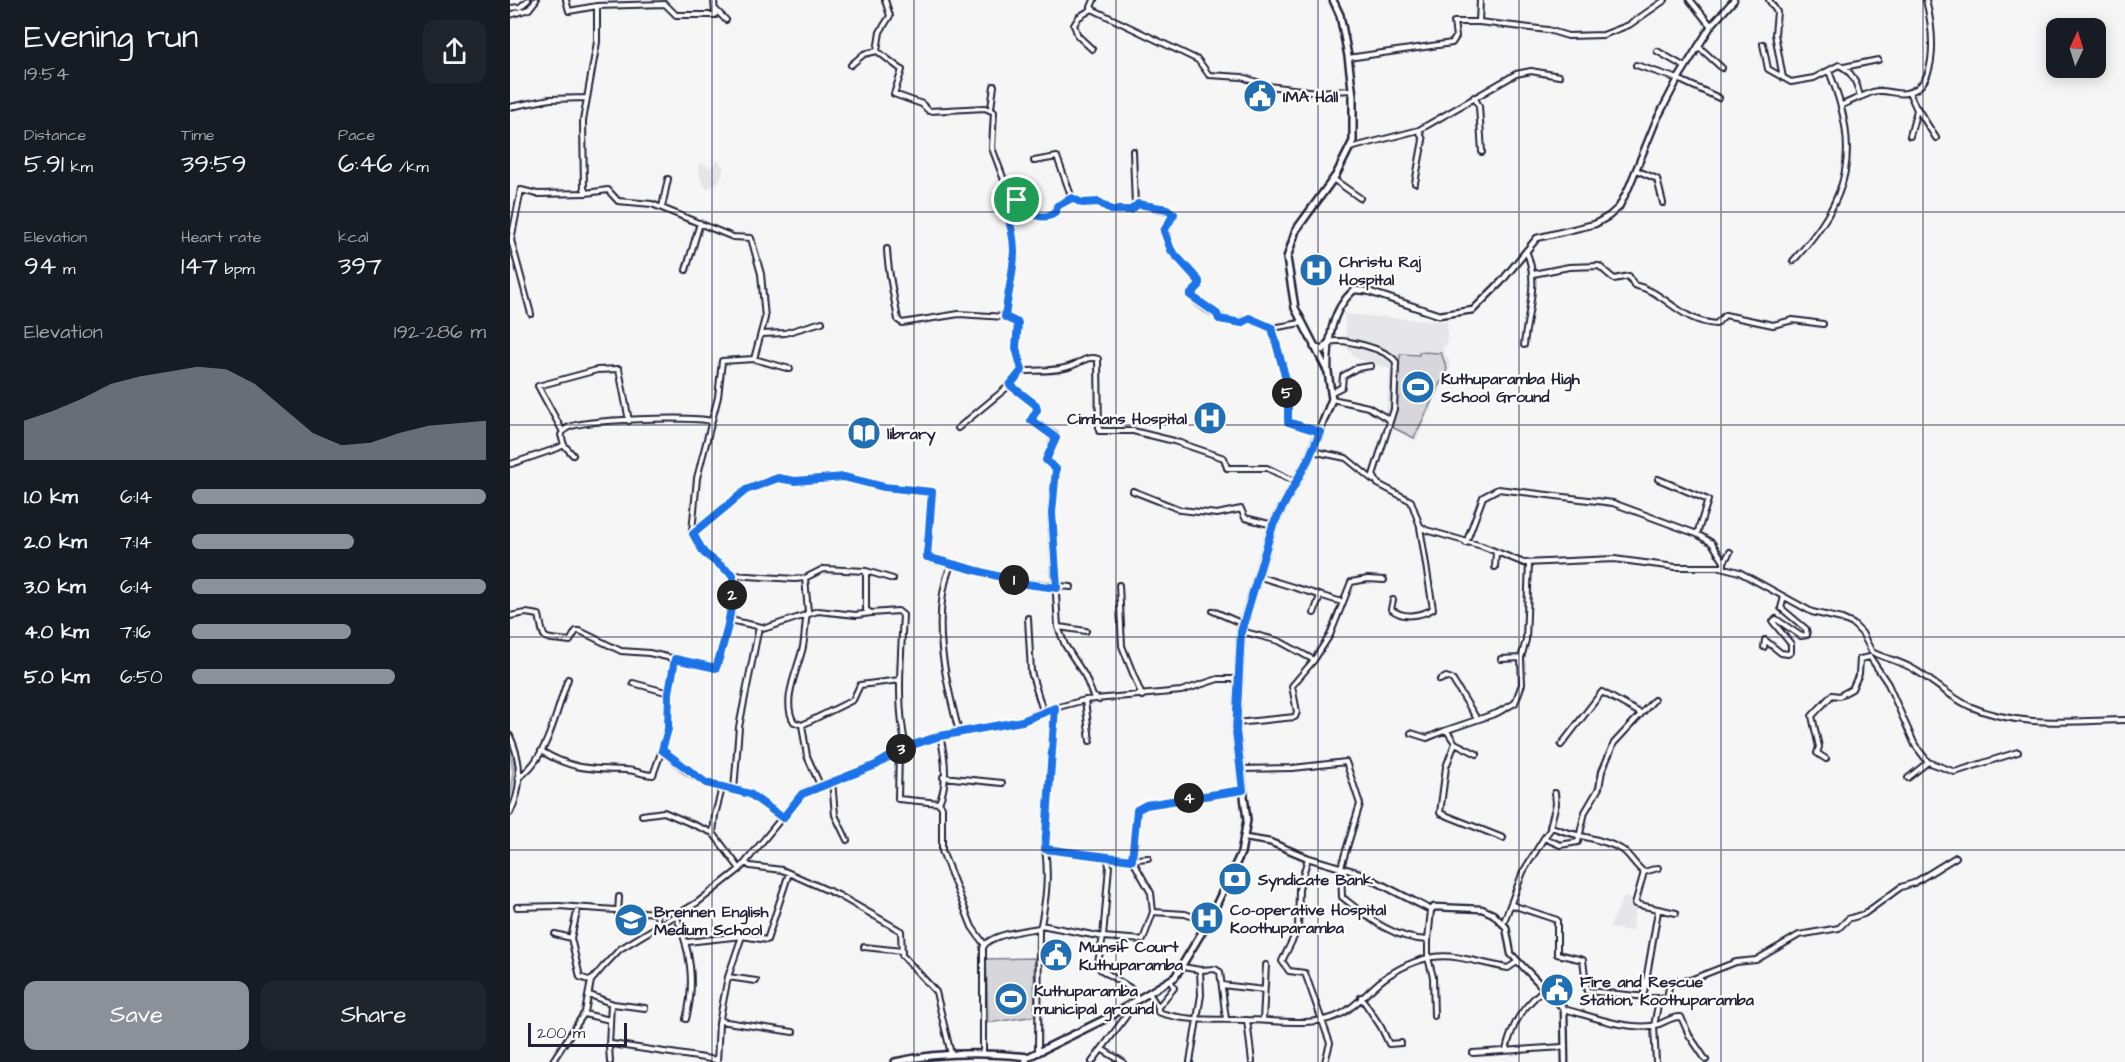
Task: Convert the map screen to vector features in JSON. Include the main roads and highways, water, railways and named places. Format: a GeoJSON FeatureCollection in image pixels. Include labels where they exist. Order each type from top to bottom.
{"type":"FeatureCollection","features":[{"type":"Feature","properties":{"kind":"main road"},"geometry":{"type":"LineString","coordinates":[[1328,372],[1295,308],[1288,276],[1287,258],[1290,243],[1333,180],[1350,148],[1354,124],[1352,90],[1340,15],[1334,0]]}},
{"type":"Feature","properties":{"kind":"main road"},"geometry":{"type":"LineString","coordinates":[[1690,0],[1711,26]]}},
{"type":"Feature","properties":{"kind":"main road"},"geometry":{"type":"LineString","coordinates":[[895,1062],[983,1052],[1027,1059],[1149,993],[1170,980],[1183,967],[1235,869],[1245,838],[1247,820],[1236,723],[1241,632],[1273,525],[1312,451],[1332,396],[1328,372],[1328,351],[1337,313],[1345,299],[1354,290],[1367,291],[1439,315],[1473,310],[1501,282],[1537,238],[1575,230],[1609,216],[1619,207],[1678,79],[1711,26],[1734,0]]}},
{"type":"Feature","properties":{"kind":"main road"},"geometry":{"type":"LineString","coordinates":[[1313,346],[1322,350],[1329,342]]}},
{"type":"Feature","properties":{"kind":"main road"},"geometry":{"type":"LineString","coordinates":[[1317,354],[1324,355],[1328,351]]}},
{"type":"Feature","properties":{"kind":"main road"},"geometry":{"type":"LineString","coordinates":[[1245,838],[1270,842],[1308,858],[1377,880],[1431,910],[1434,908],[1482,909],[1493,914],[1503,924],[1507,932],[1508,949],[1517,962],[1564,1009],[1563,1047],[1566,1062]]}},
{"type":"Feature","properties":{"kind":"waterway"},"geometry":{"type":"LineString","coordinates":[[510,12],[529,5],[532,0]]}},
{"type":"Feature","properties":{"kind":"waterway"},"geometry":{"type":"LineString","coordinates":[[510,752],[514,772],[510,794]]}},
{"type":"Feature","properties":{"kind":"place","name":"IMA Hall"},"geometry":{"type":"Point","coordinates":[1260,96]}},
{"type":"Feature","properties":{"kind":"place","name":"Christu Raj Hospital"},"geometry":{"type":"Point","coordinates":[1316,270]}},
{"type":"Feature","properties":{"kind":"place","name":"Kuthuparamba High School Ground"},"geometry":{"type":"Point","coordinates":[1418,387]}},
{"type":"Feature","properties":{"kind":"place","name":"Cimhans Hospital"},"geometry":{"type":"Point","coordinates":[1210,418]}},
{"type":"Feature","properties":{"kind":"place","name":"library"},"geometry":{"type":"Point","coordinates":[864,433]}},
{"type":"Feature","properties":{"kind":"place","name":"Syndicate Bank"},"geometry":{"type":"Point","coordinates":[1235,879]}},
{"type":"Feature","properties":{"kind":"place","name":"Co-operative Hospital Koothuparamba"},"geometry":{"type":"Point","coordinates":[1207,918]}},
{"type":"Feature","properties":{"kind":"place","name":"Brennen English Medium School"},"geometry":{"type":"Point","coordinates":[631,920]}},
{"type":"Feature","properties":{"kind":"place","name":"Munsif Court Kuthuparamba"},"geometry":{"type":"Point","coordinates":[1056,955]}},
{"type":"Feature","properties":{"kind":"place","name":"Fire and Rescue Station, Koothuparamba"},"geometry":{"type":"Point","coordinates":[1557,990]}},
{"type":"Feature","properties":{"kind":"place","name":"Kuthuparamba municipal ground"},"geometry":{"type":"Point","coordinates":[1011,999]}}]}
